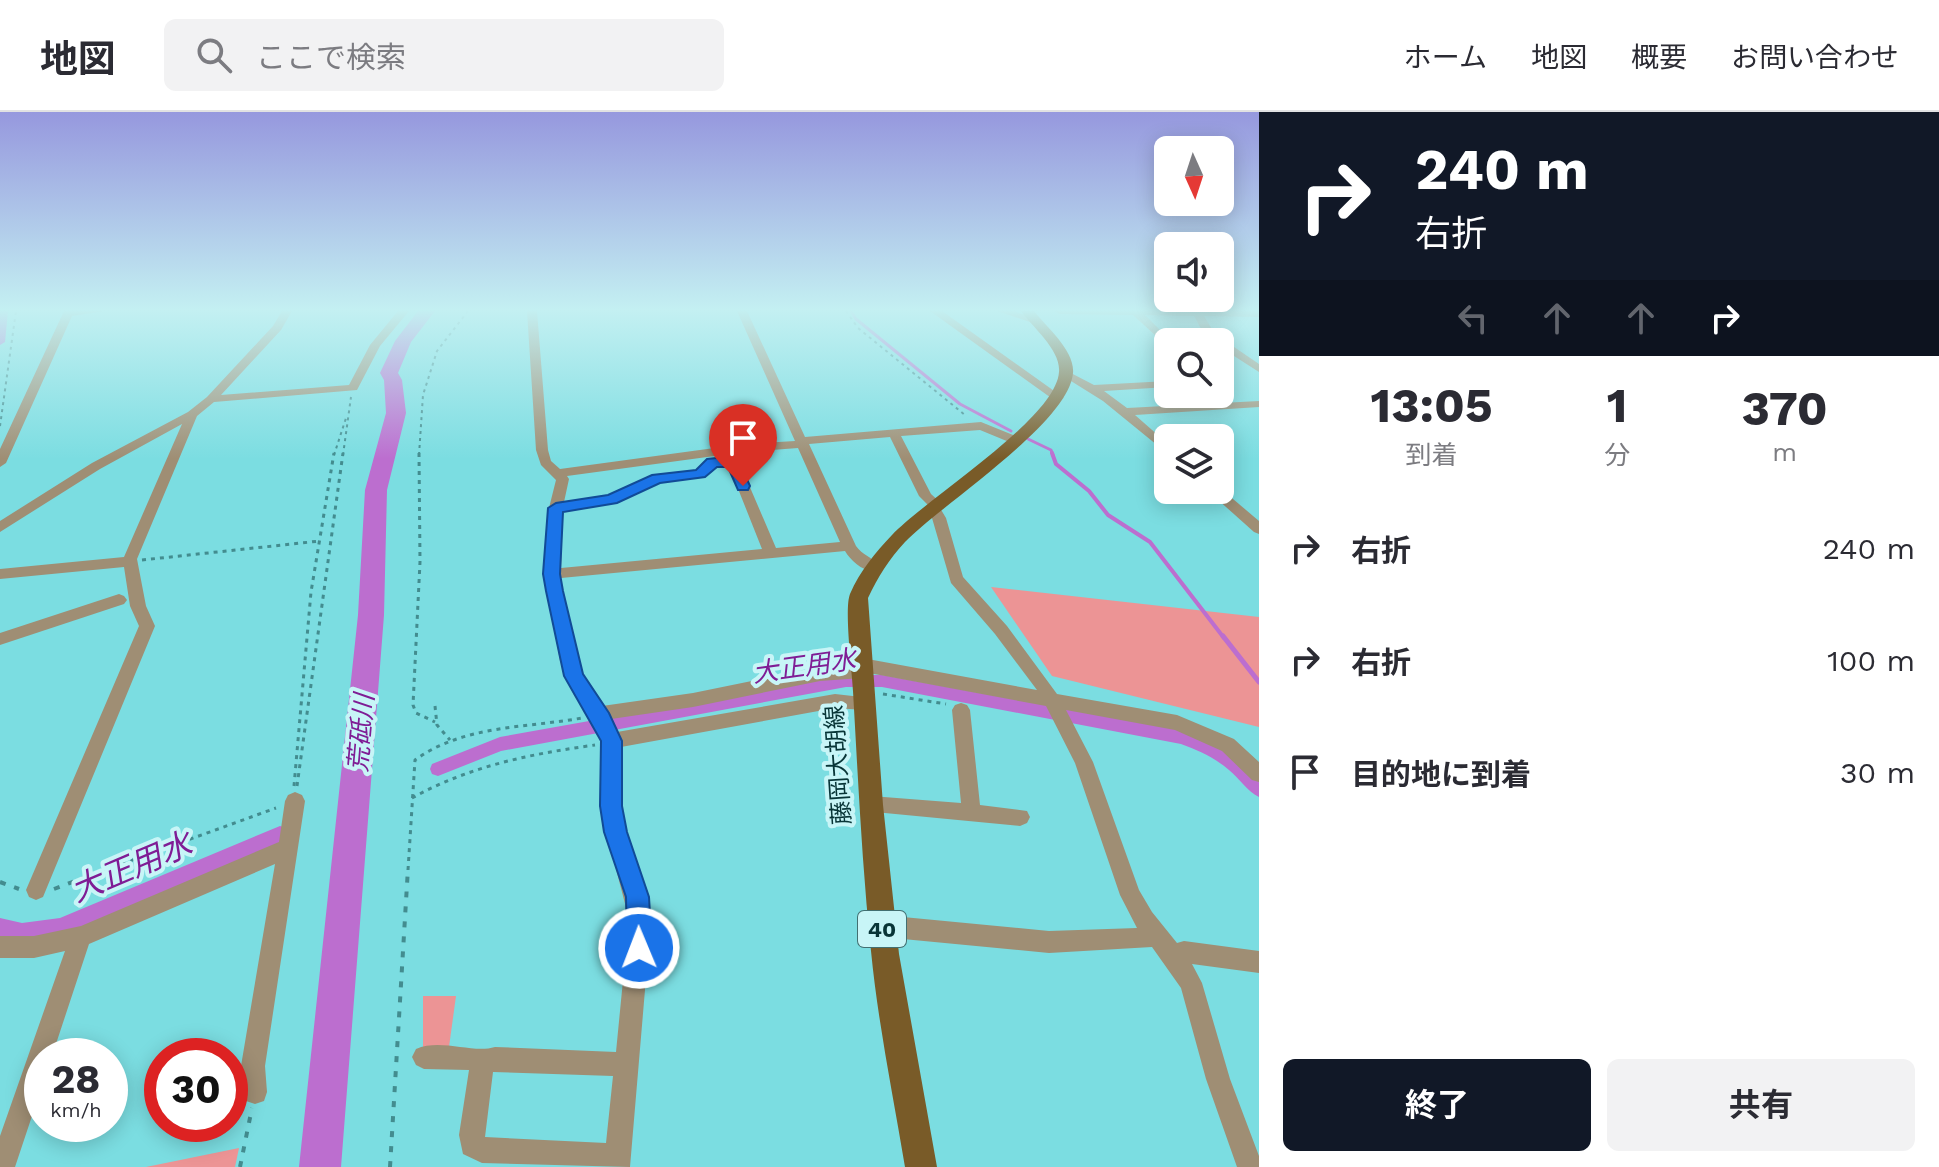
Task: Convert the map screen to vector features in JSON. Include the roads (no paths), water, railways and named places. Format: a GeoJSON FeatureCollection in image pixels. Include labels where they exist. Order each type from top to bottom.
{"type":"FeatureCollection","features":[{"type":"Feature","properties":{"kind":"main road"},"geometry":{"type":"LineString","coordinates":[[1062,360],[1067,374]]}},
{"type":"Feature","properties":{"kind":"main road","name":"藤岡大胡線"},"geometry":{"type":"LineString","coordinates":[[921,1167],[882,926],[858,598],[871,566],[1058,398],[1067,374]]}},
{"type":"Feature","properties":{"kind":"street"},"geometry":{"type":"LineString","coordinates":[[0,463],[47,360]]}},
{"type":"Feature","properties":{"kind":"street"},"geometry":{"type":"LineString","coordinates":[[0,527],[109,458],[192,414],[211,399],[247,360]]}},
{"type":"Feature","properties":{"kind":"street"},"geometry":{"type":"LineString","coordinates":[[211,399],[353,388],[367,360]]}},
{"type":"Feature","properties":{"kind":"street"},"geometry":{"type":"LineString","coordinates":[[485,1062],[481,1069],[472,1145],[482,1150],[617,1162],[640,919],[635,888],[613,820],[605,728],[574,676],[551,574],[556,508],[563,479],[545,462],[542,450],[536,360]]}},
{"type":"Feature","properties":{"kind":"street"},"geometry":{"type":"LineString","coordinates":[[765,360],[849,546],[855,556],[871,566]]}},
{"type":"Feature","properties":{"kind":"street"},"geometry":{"type":"LineString","coordinates":[[1005,360],[1058,398]]}},
{"type":"Feature","properties":{"kind":"street"},"geometry":{"type":"LineString","coordinates":[[1067,374],[1092,388],[1154,438]]}},
{"type":"Feature","properties":{"kind":"street"},"geometry":{"type":"LineString","coordinates":[[1092,388],[1154,385]]}},
{"type":"Feature","properties":{"kind":"street"},"geometry":{"type":"LineString","coordinates":[[1234,405],[1259,404]]}},
{"type":"Feature","properties":{"kind":"street"},"geometry":{"type":"LineString","coordinates":[[1241,405],[1259,418]]}},
{"type":"Feature","properties":{"kind":"street"},"geometry":{"type":"LineString","coordinates":[[1124,412],[1191,408]]}},
{"type":"Feature","properties":{"kind":"street"},"geometry":{"type":"LineString","coordinates":[[36,890],[147,626],[138,606],[131,561],[192,414]]}},
{"type":"Feature","properties":{"kind":"street"},"geometry":{"type":"LineString","coordinates":[[558,473],[744,448],[981,426],[1014,440]]}},
{"type":"Feature","properties":{"kind":"street"},"geometry":{"type":"LineString","coordinates":[[894,434],[927,499],[935,506],[956,579],[1001,630],[1052,701],[1084,762],[1130,895],[1155,935],[1173,955],[1199,1003],[1218,1079],[1250,1167]]}},
{"type":"Feature","properties":{"kind":"street"},"geometry":{"type":"LineString","coordinates":[[556,508],[601,502],[657,478],[700,474],[708,464],[729,462],[734,464],[771,553]]}},
{"type":"Feature","properties":{"kind":"street"},"geometry":{"type":"LineString","coordinates":[[1230,504],[1259,529]]}},
{"type":"Feature","properties":{"kind":"street"},"geometry":{"type":"LineString","coordinates":[[551,574],[849,546]]}},
{"type":"Feature","properties":{"kind":"street"},"geometry":{"type":"LineString","coordinates":[[0,574],[131,561]]}},
{"type":"Feature","properties":{"kind":"street"},"geometry":{"type":"LineString","coordinates":[[0,639],[119,600]]}},
{"type":"Feature","properties":{"kind":"street"},"geometry":{"type":"LineString","coordinates":[[605,728],[693,700],[820,674],[863,682],[1052,701],[1193,728],[1228,745],[1259,774]]}},
{"type":"Feature","properties":{"kind":"street"},"geometry":{"type":"LineString","coordinates":[[605,728],[835,701],[863,682]]}},
{"type":"Feature","properties":{"kind":"street"},"geometry":{"type":"LineString","coordinates":[[961,710],[971,812]]}},
{"type":"Feature","properties":{"kind":"street"},"geometry":{"type":"LineString","coordinates":[[255,1092],[253,1066],[295,801]]}},
{"type":"Feature","properties":{"kind":"street"},"geometry":{"type":"LineString","coordinates":[[871,805],[1020,817]]}},
{"type":"Feature","properties":{"kind":"street"},"geometry":{"type":"LineString","coordinates":[[0,947],[34,947],[81,937],[288,848]]}},
{"type":"Feature","properties":{"kind":"street"},"geometry":{"type":"LineString","coordinates":[[882,926],[1049,942],[1148,938],[1155,935]]}},
{"type":"Feature","properties":{"kind":"street"},"geometry":{"type":"LineString","coordinates":[[2,1167],[81,937]]}},
{"type":"Feature","properties":{"kind":"street"},"geometry":{"type":"LineString","coordinates":[[1173,955],[1184,952],[1259,962]]}},
{"type":"Feature","properties":{"kind":"street"},"geometry":{"type":"LineString","coordinates":[[424,1057],[474,1058],[485,1062],[495,1059],[626,1064]]}},
{"type":"Feature","properties":{"kind":"waterway","name":"荒砥川"},"geometry":{"type":"LineString","coordinates":[[320,1167],[371,615],[376,490],[396,413],[393,380],[389,373],[395,360]]}},
{"type":"Feature","properties":{"kind":"waterway"},"geometry":{"type":"LineString","coordinates":[[906,360],[960,404],[1011,431]]}},
{"type":"Feature","properties":{"kind":"waterway"},"geometry":{"type":"LineString","coordinates":[[1028,439],[1051,450],[1053,455]]}},
{"type":"Feature","properties":{"kind":"waterway"},"geometry":{"type":"LineString","coordinates":[[1052,453],[1056,464],[1089,491],[1108,515],[1150,542],[1224,638]]}},
{"type":"Feature","properties":{"kind":"waterway"},"geometry":{"type":"LineString","coordinates":[[1223,636],[1259,682]]}},
{"type":"Feature","properties":{"kind":"waterway","name":"大正用水"},"geometry":{"type":"LineString","coordinates":[[438,769],[500,744],[846,681],[882,681],[1182,737],[1225,757],[1259,789]]}},
{"type":"Feature","properties":{"kind":"waterway","name":"大正用水"},"geometry":{"type":"LineString","coordinates":[[0,927],[22,932],[60,927],[280,834]]}}]}
